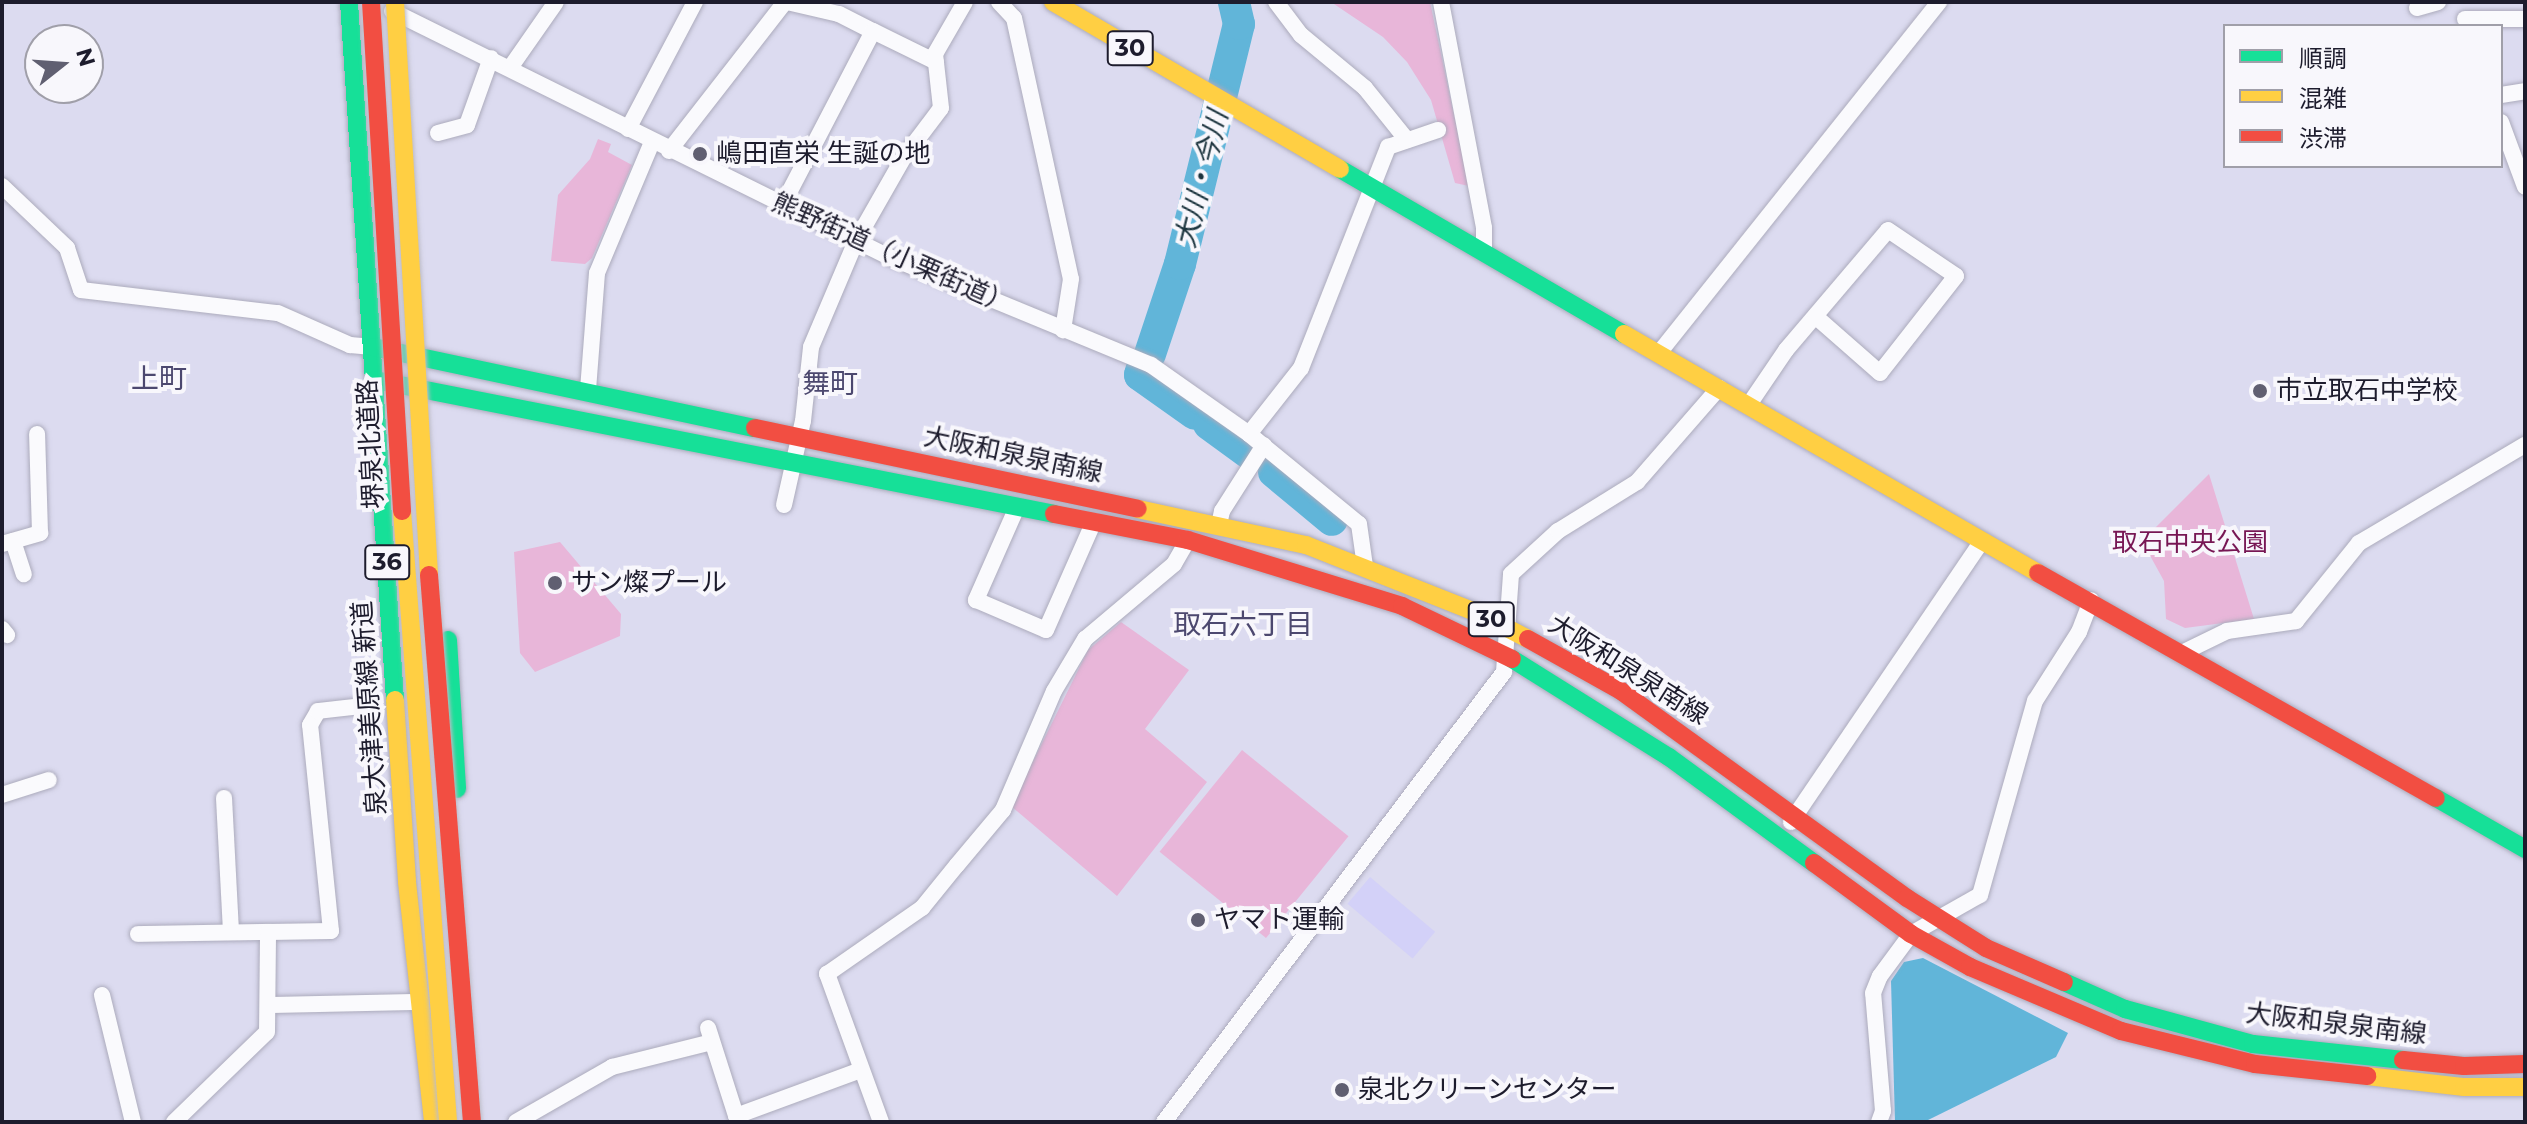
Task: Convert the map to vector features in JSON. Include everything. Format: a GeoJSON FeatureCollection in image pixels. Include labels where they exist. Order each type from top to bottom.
{"type":"FeatureCollection","features":[{"type":"Feature","properties":{"kind":"main road","name":"泉大津美原線 新道"},"geometry":{"type":"LineString","coordinates":[[349,2],[417,1002],[433,1122]]}},
{"type":"Feature","properties":{"kind":"main road","name":"堺泉北道路"},"geometry":{"type":"LineString","coordinates":[[370,2],[416,752],[448,1122]]}},
{"type":"Feature","properties":{"kind":"main road","name":"堺泉北道路"},"geometry":{"type":"LineString","coordinates":[[395,2],[439,748],[472,1122]]}},
{"type":"Feature","properties":{"kind":"main road","name":"30"},"geometry":{"type":"LineString","coordinates":[[1053,2],[1981,542],[2184,652],[2525,849]]}},
{"type":"Feature","properties":{"kind":"main road","name":"36"},"geometry":{"type":"LineString","coordinates":[[410,10],[458,806],[487,1122]]}},
{"type":"Feature","properties":{"kind":"main road","name":"大阪和泉泉南線"},"geometry":{"type":"LineString","coordinates":[[373,347],[588,390],[1306,545],[1365,566],[1503,625],[1621,691],[1795,817],[1986,948],[2125,1009],[2253,1044],[2464,1066],[2525,1064]]}},
{"type":"Feature","properties":{"kind":"main road","name":"大阪和泉泉南線"},"geometry":{"type":"LineString","coordinates":[[375,380],[1188,540],[1402,606],[1504,653],[1669,757],[1911,934],[1970,967],[2121,1031],[2255,1064],[2464,1087],[2525,1087]]}},
{"type":"Feature","properties":{"kind":"street"},"geometry":{"type":"LineString","coordinates":[[370,2],[410,10],[491,58],[628,129],[695,2]]}},
{"type":"Feature","properties":{"kind":"street"},"geometry":{"type":"LineString","coordinates":[[510,68],[556,2]]}},
{"type":"Feature","properties":{"kind":"street"},"geometry":{"type":"LineString","coordinates":[[669,151],[786,2],[839,14],[936,62]]}},
{"type":"Feature","properties":{"kind":"street"},"geometry":{"type":"LineString","coordinates":[[784,505],[800,437],[811,347],[856,241],[904,157],[941,108],[935,54],[965,2]]}},
{"type":"Feature","properties":{"kind":"street"},"geometry":{"type":"LineString","coordinates":[[999,2],[1014,18],[1071,279],[1063,330]]}},
{"type":"Feature","properties":{"kind":"street"},"geometry":{"type":"LineString","coordinates":[[1276,2],[1301,35],[1365,88],[1407,140]]}},
{"type":"Feature","properties":{"kind":"street"},"geometry":{"type":"LineString","coordinates":[[1441,2],[1484,228],[1484,253]]}},
{"type":"Feature","properties":{"kind":"street"},"geometry":{"type":"LineString","coordinates":[[1659,353],[1939,2]]}},
{"type":"Feature","properties":{"kind":"street"},"geometry":{"type":"LineString","coordinates":[[2417,8],[2438,2]]}},
{"type":"Feature","properties":{"kind":"street"},"geometry":{"type":"LineString","coordinates":[[2464,16],[2523,19]]}},
{"type":"Feature","properties":{"kind":"street"},"geometry":{"type":"LineString","coordinates":[[782,206],[873,31]]}},
{"type":"Feature","properties":{"kind":"street"},"geometry":{"type":"LineString","coordinates":[[438,133],[467,125],[491,58]]}},
{"type":"Feature","properties":{"kind":"street"},"geometry":{"type":"LineString","coordinates":[[2503,95],[2525,91]]}},
{"type":"Feature","properties":{"kind":"street"},"geometry":{"type":"LineString","coordinates":[[2503,127],[2525,187]]}},
{"type":"Feature","properties":{"kind":"street","name":"熊野街道（小栗街道）"},"geometry":{"type":"LineString","coordinates":[[628,129],[856,241],[1144,362],[1264,445],[1359,524],[1365,566]]}},
{"type":"Feature","properties":{"kind":"street"},"geometry":{"type":"LineString","coordinates":[[1249,434],[1301,368],[1369,188],[1388,147],[1438,130]]}},
{"type":"Feature","properties":{"kind":"street"},"geometry":{"type":"LineString","coordinates":[[588,390],[597,273],[652,142]]}},
{"type":"Feature","properties":{"kind":"street"},"geometry":{"type":"LineString","coordinates":[[2,186],[67,248],[81,290],[278,313],[350,345],[373,347]]}},
{"type":"Feature","properties":{"kind":"street"},"geometry":{"type":"LineString","coordinates":[[1748,406],[1815,316],[1888,230],[1956,276],[1880,373],[1815,316]]}},
{"type":"Feature","properties":{"kind":"street"},"geometry":{"type":"LineString","coordinates":[[1164,1122],[1504,672],[1503,625],[1511,574],[1558,531],[1637,482],[1719,388]]}},
{"type":"Feature","properties":{"kind":"street"},"geometry":{"type":"LineString","coordinates":[[24,574],[7,542],[40,533],[37,434]]}},
{"type":"Feature","properties":{"kind":"street"},"geometry":{"type":"LineString","coordinates":[[1219,525],[1222,511],[1264,445]]}},
{"type":"Feature","properties":{"kind":"street"},"geometry":{"type":"LineString","coordinates":[[2184,652],[2227,631],[2296,621],[2359,543],[2525,445]]}},
{"type":"Feature","properties":{"kind":"street"},"geometry":{"type":"LineString","coordinates":[[1017,507],[976,600],[1046,630],[1094,521]]}},
{"type":"Feature","properties":{"kind":"street"},"geometry":{"type":"LineString","coordinates":[[881,1122],[827,974],[922,908],[1003,810],[1054,691],[1085,639],[1174,564],[1188,540]]}},
{"type":"Feature","properties":{"kind":"street"},"geometry":{"type":"LineString","coordinates":[[1778,837],[1795,817],[1981,542]]}},
{"type":"Feature","properties":{"kind":"street"},"geometry":{"type":"LineString","coordinates":[[1879,1122],[1883,1111],[1873,993],[1911,934],[1980,895],[2035,701],[2079,632],[2091,600]]}},
{"type":"Feature","properties":{"kind":"street"},"geometry":{"type":"LineString","coordinates":[[138,934],[331,931],[310,725],[318,711],[371,705]]}},
{"type":"Feature","properties":{"kind":"street"},"geometry":{"type":"LineString","coordinates":[[4,792],[49,780]]}},
{"type":"Feature","properties":{"kind":"street"},"geometry":{"type":"LineString","coordinates":[[224,798],[231,932]]}},
{"type":"Feature","properties":{"kind":"street"},"geometry":{"type":"LineString","coordinates":[[174,1122],[267,1032],[268,932]]}},
{"type":"Feature","properties":{"kind":"street"},"geometry":{"type":"LineString","coordinates":[[102,995],[133,1122]]}},
{"type":"Feature","properties":{"kind":"street"},"geometry":{"type":"LineString","coordinates":[[268,1005],[417,1002]]}},
{"type":"Feature","properties":{"kind":"street"},"geometry":{"type":"LineString","coordinates":[[516,1122],[612,1067],[710,1035],[736,1116],[747,1117],[861,1070]]}},
{"type":"Feature","properties":{"kind":"shaded area"},"geometry":{"type":"Polygon","coordinates":[[[1370,877],[1435,932],[1413,958],[1348,904],[1370,877]]]}},
{"type":"Feature","properties":{"kind":"shaded area"},"geometry":{"type":"Polygon","coordinates":[[[1923,958],[2068,1033],[2056,1057],[1924,1122],[1895,1122],[1891,981],[1904,962],[1923,958]]]}},
{"type":"Feature","properties":{"kind":"green space"},"geometry":{"type":"Polygon","coordinates":[[[1331,2],[1430,2],[1469,186],[1455,183],[1431,100],[1407,62],[1383,37],[1331,2]]]}},
{"type":"Feature","properties":{"kind":"green space"},"geometry":{"type":"Polygon","coordinates":[[[598,139],[611,144],[608,152],[632,165],[592,258],[585,264],[551,261],[558,195],[590,159],[598,139]]]}},
{"type":"Feature","properties":{"kind":"green space","name":"取石中央公園"},"geometry":{"type":"Polygon","coordinates":[[[2209,474],[2254,619],[2185,628],[2166,619],[2164,581],[2142,541],[2209,474]]]}},
{"type":"Feature","properties":{"kind":"green space","name":"サン燦プール"},"geometry":{"type":"Polygon","coordinates":[[[560,542],[621,614],[620,636],[535,672],[520,653],[514,552],[560,542]]]}},
{"type":"Feature","properties":{"kind":"green space"},"geometry":{"type":"Polygon","coordinates":[[[1121,622],[1189,670],[1145,729],[1207,782],[1117,896],[1011,806],[1088,650],[1121,622]]]}},
{"type":"Feature","properties":{"kind":"green space"},"geometry":{"type":"Polygon","coordinates":[[[1242,750],[1348,836],[1266,938],[1160,852],[1242,750]]]}},
{"type":"Feature","properties":{"kind":"waterway","name":"大川・今川"},"geometry":{"type":"LineString","coordinates":[[1150,354],[1180,264],[1239,24],[1234,2]]}},
{"type":"Feature","properties":{"kind":"waterway","name":"大川・今川"},"geometry":{"type":"LineString","coordinates":[[1142,368],[1140,375],[1195,414]]}},
{"type":"Feature","properties":{"kind":"waterway","name":"大川・今川"},"geometry":{"type":"LineString","coordinates":[[1209,424],[1250,454]]}},
{"type":"Feature","properties":{"kind":"waterway","name":"大川・今川"},"geometry":{"type":"LineString","coordinates":[[1274,472],[1332,520]]}},
{"type":"Feature","properties":{"kind":"traffic: fast"},"geometry":{"type":"LineString","coordinates":[[349,2],[395,700]]}},
{"type":"Feature","properties":{"kind":"traffic: fast"},"geometry":{"type":"LineString","coordinates":[[1340,169],[1624,334]]}},
{"type":"Feature","properties":{"kind":"traffic: fast"},"geometry":{"type":"LineString","coordinates":[[373,347],[755,428]]}},
{"type":"Feature","properties":{"kind":"traffic: fast"},"geometry":{"type":"LineString","coordinates":[[375,380],[1054,514]]}},
{"type":"Feature","properties":{"kind":"traffic: fast"},"geometry":{"type":"LineString","coordinates":[[448,640],[457,789]]}},
{"type":"Feature","properties":{"kind":"traffic: fast"},"geometry":{"type":"LineString","coordinates":[[1512,659],[1669,757],[1814,863]]}},
{"type":"Feature","properties":{"kind":"traffic: fast"},"geometry":{"type":"LineString","coordinates":[[2436,798],[2525,849]]}},
{"type":"Feature","properties":{"kind":"traffic: fast"},"geometry":{"type":"LineString","coordinates":[[2064,982],[2125,1009],[2253,1044],[2403,1060]]}},
{"type":"Feature","properties":{"kind":"traffic: slow"},"geometry":{"type":"LineString","coordinates":[[395,2],[429,575]]}},
{"type":"Feature","properties":{"kind":"traffic: slow"},"geometry":{"type":"LineString","coordinates":[[1053,2],[1340,169]]}},
{"type":"Feature","properties":{"kind":"traffic: slow"},"geometry":{"type":"LineString","coordinates":[[1624,334],[2038,573]]}},
{"type":"Feature","properties":{"kind":"traffic: slow"},"geometry":{"type":"LineString","coordinates":[[1138,509],[1306,545],[1478,613],[1528,639]]}},
{"type":"Feature","properties":{"kind":"traffic: slow"},"geometry":{"type":"LineString","coordinates":[[402,511],[448,1122]]}},
{"type":"Feature","properties":{"kind":"traffic: slow"},"geometry":{"type":"LineString","coordinates":[[395,700],[407,882],[433,1122]]}},
{"type":"Feature","properties":{"kind":"traffic: slow"},"geometry":{"type":"LineString","coordinates":[[2367,1076],[2464,1087],[2525,1087]]}},
{"type":"Feature","properties":{"kind":"traffic: jam"},"geometry":{"type":"LineString","coordinates":[[371,2],[402,511]]}},
{"type":"Feature","properties":{"kind":"traffic: jam"},"geometry":{"type":"LineString","coordinates":[[755,428],[1138,509]]}},
{"type":"Feature","properties":{"kind":"traffic: jam"},"geometry":{"type":"LineString","coordinates":[[1054,514],[1188,540],[1402,606],[1512,659]]}},
{"type":"Feature","properties":{"kind":"traffic: jam"},"geometry":{"type":"LineString","coordinates":[[2038,573],[2436,798]]}},
{"type":"Feature","properties":{"kind":"traffic: jam"},"geometry":{"type":"LineString","coordinates":[[429,575],[472,1122]]}},
{"type":"Feature","properties":{"kind":"traffic: jam"},"geometry":{"type":"LineString","coordinates":[[1528,639],[1621,691],[1907,898],[1986,948],[2064,982]]}},
{"type":"Feature","properties":{"kind":"traffic: jam"},"geometry":{"type":"LineString","coordinates":[[1814,863],[1911,934],[1970,967],[2121,1031],[2255,1064],[2367,1076]]}},
{"type":"Feature","properties":{"kind":"traffic: jam"},"geometry":{"type":"LineString","coordinates":[[2403,1060],[2464,1066],[2525,1064]]}},
{"type":"Feature","properties":{"kind":"place","name":"嶋田直栄 生誕の地"},"geometry":{"type":"Point","coordinates":[700,154]}},
{"type":"Feature","properties":{"kind":"place","name":"市立取石中学校"},"geometry":{"type":"Point","coordinates":[2260,391]}},
{"type":"Feature","properties":{"kind":"place","name":"サン燦プール"},"geometry":{"type":"Point","coordinates":[555,583]}},
{"type":"Feature","properties":{"kind":"place","name":"ヤマト運輸"},"geometry":{"type":"Point","coordinates":[1198,920]}},
{"type":"Feature","properties":{"kind":"place","name":"泉北クリーンセンター"},"geometry":{"type":"Point","coordinates":[1342,1090]}},
{"type":"Feature","properties":{"kind":"district","name":"上町"},"geometry":{"type":"Point","coordinates":[159,378]}},
{"type":"Feature","properties":{"kind":"district","name":"舞町"},"geometry":{"type":"Point","coordinates":[830,383]}},
{"type":"Feature","properties":{"kind":"district","name":"取石六丁目"},"geometry":{"type":"Point","coordinates":[1243,624]}}]}
